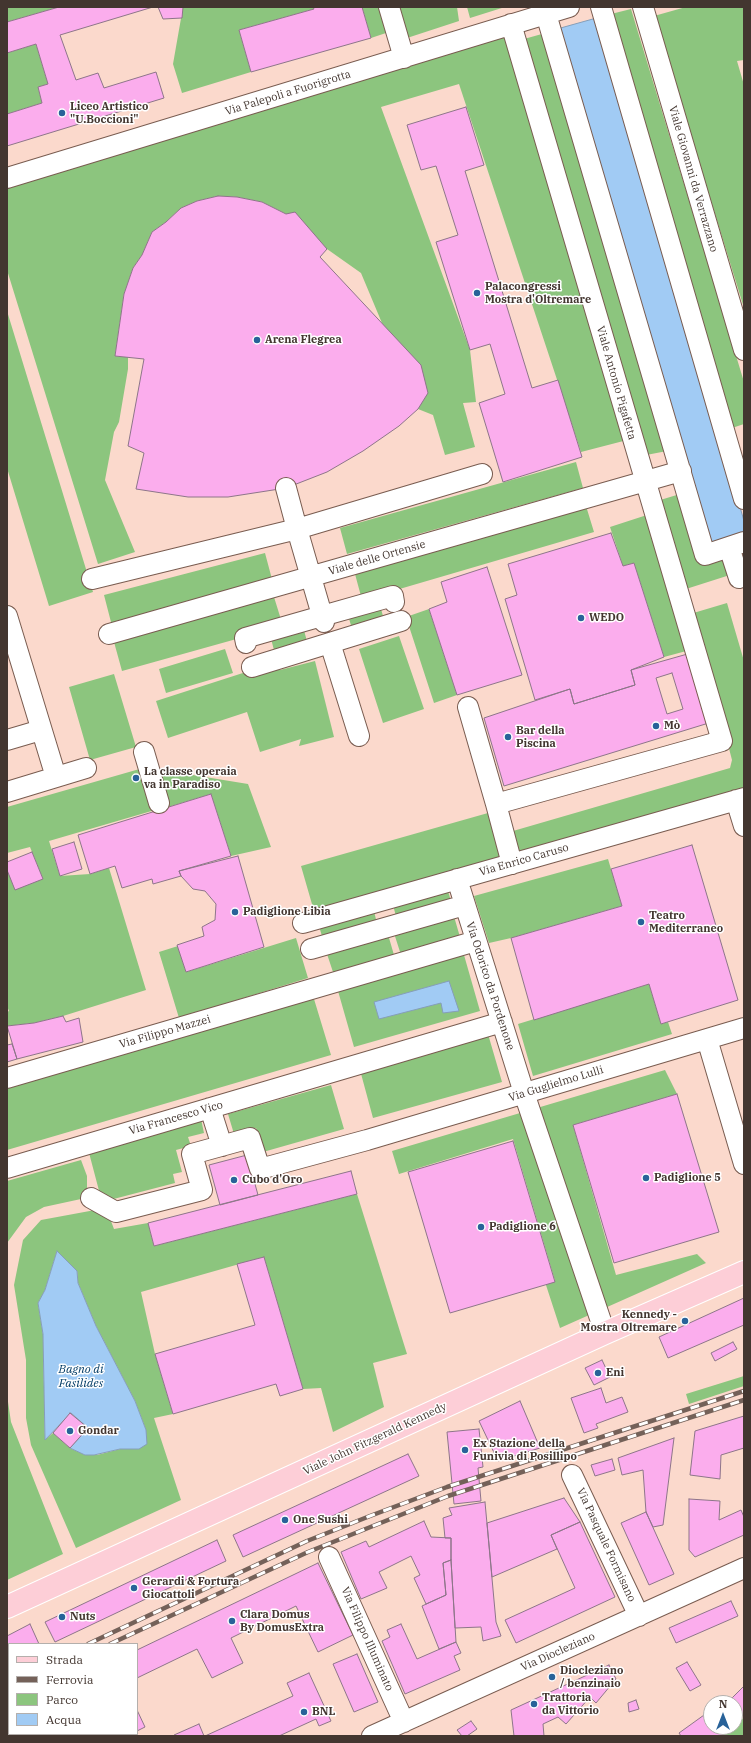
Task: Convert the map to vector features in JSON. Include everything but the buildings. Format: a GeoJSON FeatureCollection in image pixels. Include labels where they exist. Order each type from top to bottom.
{"type":"FeatureCollection","features":[{"type":"Feature","properties":{"kind":"main road","name":"Viale John Fitzgerald Kennedy"},"geometry":{"type":"LineString","coordinates":[[7,1607],[744,1272]]}},
{"type":"Feature","properties":{"kind":"street"},"geometry":{"type":"LineString","coordinates":[[389,7],[404,58]]}},
{"type":"Feature","properties":{"kind":"street","name":"Via Palepoli a Fuorigrotta"},"geometry":{"type":"LineString","coordinates":[[7,178],[569,7]]}},
{"type":"Feature","properties":{"kind":"street"},"geometry":{"type":"LineString","coordinates":[[601,7],[738,455],[744,499]]}},
{"type":"Feature","properties":{"kind":"street","name":"Viale Giovanni da Verrazzano"},"geometry":{"type":"LineString","coordinates":[[644,7],[744,350]]}},
{"type":"Feature","properties":{"kind":"street"},"geometry":{"type":"LineString","coordinates":[[546,14],[705,555],[737,545],[739,578]]}},
{"type":"Feature","properties":{"kind":"street","name":"Viale Antonio Pigafetta"},"geometry":{"type":"LineString","coordinates":[[496,804],[722,741],[511,24]]}},
{"type":"Feature","properties":{"kind":"street","name":"Viale delle Ortensie"},"geometry":{"type":"LineString","coordinates":[[109,634],[681,471]]}},
{"type":"Feature","properties":{"kind":"street"},"geometry":{"type":"LineString","coordinates":[[92,579],[297,529],[482,474]]}},
{"type":"Feature","properties":{"kind":"street"},"geometry":{"type":"LineString","coordinates":[[286,488],[310,577],[359,736]]}},
{"type":"Feature","properties":{"kind":"street"},"geometry":{"type":"LineString","coordinates":[[326,630],[244,638],[249,655],[326,630],[398,611],[393,596],[326,630]]}},
{"type":"Feature","properties":{"kind":"street"},"geometry":{"type":"LineString","coordinates":[[7,616],[56,777]]}},
{"type":"Feature","properties":{"kind":"street"},"geometry":{"type":"LineString","coordinates":[[468,707],[512,864]]}},
{"type":"Feature","properties":{"kind":"street"},"geometry":{"type":"LineString","coordinates":[[7,740],[41,730]]}},
{"type":"Feature","properties":{"kind":"street"},"geometry":{"type":"LineString","coordinates":[[144,752],[158,803]]}},
{"type":"Feature","properties":{"kind":"street"},"geometry":{"type":"LineString","coordinates":[[7,792],[86,768]]}},
{"type":"Feature","properties":{"kind":"street"},"geometry":{"type":"LineString","coordinates":[[740,799],[744,826]]}},
{"type":"Feature","properties":{"kind":"street","name":"Via Enrico Caruso"},"geometry":{"type":"LineString","coordinates":[[303,922],[740,799]]}},
{"type":"Feature","properties":{"kind":"street","name":"Via Odorico da Pordenone"},"geometry":{"type":"LineString","coordinates":[[457,879],[524,1093],[605,1334]]}},
{"type":"Feature","properties":{"kind":"street"},"geometry":{"type":"LineString","coordinates":[[311,949],[465,905]]}},
{"type":"Feature","properties":{"kind":"street","name":"Via Filippo Mazzei"},"geometry":{"type":"LineString","coordinates":[[7,1078],[476,942]]}},
{"type":"Feature","properties":{"kind":"street","name":"Via Francesco Vico"},"geometry":{"type":"LineString","coordinates":[[7,1168],[502,1022]]}},
{"type":"Feature","properties":{"kind":"street","name":"Via Guglielmo Lulli"},"geometry":{"type":"LineString","coordinates":[[222,1146],[250,1138],[260,1169],[367,1140],[744,1028]]}},
{"type":"Feature","properties":{"kind":"street"},"geometry":{"type":"LineString","coordinates":[[707,1039],[744,1164]]}},
{"type":"Feature","properties":{"kind":"street"},"geometry":{"type":"LineString","coordinates":[[91,1198],[116,1212],[202,1190],[192,1154],[222,1146],[210,1108]]}},
{"type":"Feature","properties":{"kind":"street","name":"Via Pasquale Formisano"},"geometry":{"type":"LineString","coordinates":[[572,1475],[639,1616]]}},
{"type":"Feature","properties":{"kind":"street","name":"Via Filippo Illuminato"},"geometry":{"type":"LineString","coordinates":[[329,1557],[397,1729]]}},
{"type":"Feature","properties":{"kind":"street","name":"Via Diocleziano"},"geometry":{"type":"LineString","coordinates":[[372,1736],[397,1729],[744,1568]]}},
{"type":"Feature","properties":{"kind":"green space"},"geometry":{"type":"Polygon","coordinates":[[[7,7],[59,7],[7,22],[7,7]]]}},
{"type":"Feature","properties":{"kind":"green space"},"geometry":{"type":"Polygon","coordinates":[[[183,7],[313,7],[314,9],[239,30],[251,72],[182,93],[173,64],[183,7]]]}},
{"type":"Feature","properties":{"kind":"green space"},"geometry":{"type":"Polygon","coordinates":[[[362,7],[382,7],[389,32],[371,38],[362,7]]]}},
{"type":"Feature","properties":{"kind":"green space"},"geometry":{"type":"Polygon","coordinates":[[[399,7],[457,7],[459,21],[407,38],[399,7]]]}},
{"type":"Feature","properties":{"kind":"green space"},"geometry":{"type":"Polygon","coordinates":[[[467,7],[505,7],[470,18],[467,7]]]}},
{"type":"Feature","properties":{"kind":"green space"},"geometry":{"type":"Polygon","coordinates":[[[686,7],[744,7],[744,60],[737,61],[744,85],[744,308],[654,16],[686,7]]]}},
{"type":"Feature","properties":{"kind":"green space"},"geometry":{"type":"Polygon","coordinates":[[[631,9],[744,382],[744,424],[729,429],[611,14],[631,9]]]}},
{"type":"Feature","properties":{"kind":"green space"},"geometry":{"type":"Polygon","coordinates":[[[549,32],[667,451],[641,456],[635,438],[581,452],[459,84],[381,107],[470,350],[476,402],[463,403],[475,447],[445,455],[433,415],[418,409],[361,273],[327,249],[286,214],[262,202],[237,197],[218,196],[197,201],[181,208],[166,222],[152,232],[142,255],[133,268],[124,294],[115,356],[128,357],[128,369],[119,422],[114,432],[105,480],[135,552],[98,564],[7,270],[7,186],[512,35],[524,39],[549,32]]]}},
{"type":"Feature","properties":{"kind":"green space"},"geometry":{"type":"Polygon","coordinates":[[[36,44],[48,84],[38,87],[42,103],[7,114],[7,53],[36,44]]]}},
{"type":"Feature","properties":{"kind":"green space"},"geometry":{"type":"Polygon","coordinates":[[[7,311],[93,592],[49,606],[7,468],[7,311]]]}},
{"type":"Feature","properties":{"kind":"green space"},"geometry":{"type":"Polygon","coordinates":[[[576,462],[583,488],[347,554],[340,528],[576,462]]]}},
{"type":"Feature","properties":{"kind":"green space"},"geometry":{"type":"Polygon","coordinates":[[[680,494],[726,554],[733,574],[686,589],[657,501],[680,494]]]}},
{"type":"Feature","properties":{"kind":"green space"},"geometry":{"type":"Polygon","coordinates":[[[586,506],[594,532],[362,600],[355,574],[586,506]]]}},
{"type":"Feature","properties":{"kind":"green space"},"geometry":{"type":"Polygon","coordinates":[[[650,514],[690,650],[664,657],[634,563],[623,566],[610,527],[650,514]]]}},
{"type":"Feature","properties":{"kind":"green space"},"geometry":{"type":"Polygon","coordinates":[[[265,553],[273,583],[112,626],[104,595],[265,553]]]}},
{"type":"Feature","properties":{"kind":"green space"},"geometry":{"type":"Polygon","coordinates":[[[274,597],[283,626],[122,671],[114,642],[274,597]]]}},
{"type":"Feature","properties":{"kind":"green space"},"geometry":{"type":"Polygon","coordinates":[[[379,602],[385,623],[353,632],[347,612],[379,602]]]}},
{"type":"Feature","properties":{"kind":"green space"},"geometry":{"type":"Polygon","coordinates":[[[727,603],[744,661],[744,789],[520,854],[513,831],[730,768],[732,760],[725,733],[690,614],[727,603]]]}},
{"type":"Feature","properties":{"kind":"green space"},"geometry":{"type":"Polygon","coordinates":[[[429,609],[457,695],[434,703],[406,617],[429,609]]]}},
{"type":"Feature","properties":{"kind":"green space"},"geometry":{"type":"Polygon","coordinates":[[[302,623],[308,645],[275,654],[269,631],[302,623]]]}},
{"type":"Feature","properties":{"kind":"green space"},"geometry":{"type":"Polygon","coordinates":[[[399,636],[424,709],[383,723],[359,649],[399,636]]]}},
{"type":"Feature","properties":{"kind":"green space"},"geometry":{"type":"Polygon","coordinates":[[[225,649],[233,673],[166,693],[159,669],[225,649]]]}},
{"type":"Feature","properties":{"kind":"green space"},"geometry":{"type":"Polygon","coordinates":[[[315,661],[334,737],[299,746],[301,739],[260,752],[247,712],[168,738],[156,701],[277,662],[280,670],[315,661]]]}},
{"type":"Feature","properties":{"kind":"green space"},"geometry":{"type":"Polygon","coordinates":[[[114,674],[136,747],[90,760],[69,687],[114,674]]]}},
{"type":"Feature","properties":{"kind":"green space"},"geometry":{"type":"Polygon","coordinates":[[[143,768],[155,810],[49,841],[60,876],[90,874],[109,868],[146,990],[63,1016],[34,1023],[7,1026],[7,1012],[9,1011],[7,1006],[7,870],[43,879],[30,847],[7,853],[7,807],[143,768]]]}},
{"type":"Feature","properties":{"kind":"green space"},"geometry":{"type":"Polygon","coordinates":[[[156,769],[248,784],[271,847],[231,856],[211,794],[168,807],[156,769]]]}},
{"type":"Feature","properties":{"kind":"green space"},"geometry":{"type":"Polygon","coordinates":[[[488,813],[503,865],[316,918],[301,866],[488,813]]]}},
{"type":"Feature","properties":{"kind":"green space"},"geometry":{"type":"Polygon","coordinates":[[[608,859],[622,906],[489,943],[474,896],[608,859]]]}},
{"type":"Feature","properties":{"kind":"green space"},"geometry":{"type":"Polygon","coordinates":[[[447,888],[452,904],[397,920],[393,905],[447,888]]]}},
{"type":"Feature","properties":{"kind":"green space"},"geometry":{"type":"Polygon","coordinates":[[[374,911],[378,928],[324,943],[319,926],[374,911]]]}},
{"type":"Feature","properties":{"kind":"green space"},"geometry":{"type":"Polygon","coordinates":[[[453,913],[460,937],[401,955],[393,930],[453,913]]]}},
{"type":"Feature","properties":{"kind":"green space"},"geometry":{"type":"Polygon","coordinates":[[[387,931],[394,955],[334,975],[326,951],[387,931]]]}},
{"type":"Feature","properties":{"kind":"green space"},"geometry":{"type":"Polygon","coordinates":[[[296,938],[308,978],[179,1018],[159,952],[178,946],[186,972],[296,938]]]}},
{"type":"Feature","properties":{"kind":"green space"},"geometry":{"type":"Polygon","coordinates":[[[464,955],[480,1011],[354,1047],[338,991],[464,955]]]}},
{"type":"Feature","properties":{"kind":"green space"},"geometry":{"type":"Polygon","coordinates":[[[649,984],[661,1024],[668,1022],[672,1034],[533,1076],[518,1024],[649,984]]]}},
{"type":"Feature","properties":{"kind":"green space"},"geometry":{"type":"Polygon","coordinates":[[[314,999],[331,1055],[7,1150],[7,1088],[314,999]]]}},
{"type":"Feature","properties":{"kind":"green space"},"geometry":{"type":"Polygon","coordinates":[[[488,1034],[502,1082],[373,1118],[360,1070],[488,1034]]]}},
{"type":"Feature","properties":{"kind":"green space"},"geometry":{"type":"Polygon","coordinates":[[[665,1070],[677,1094],[573,1125],[616,1275],[697,1254],[706,1263],[560,1328],[545,1282],[555,1281],[513,1139],[399,1174],[392,1151],[665,1070]]]}},
{"type":"Feature","properties":{"kind":"green space"},"geometry":{"type":"Polygon","coordinates":[[[331,1085],[344,1129],[263,1152],[256,1128],[234,1134],[228,1114],[331,1085]]]}},
{"type":"Feature","properties":{"kind":"green space"},"geometry":{"type":"Polygon","coordinates":[[[201,1119],[204,1133],[188,1137],[191,1146],[176,1150],[182,1172],[173,1174],[175,1183],[102,1202],[88,1149],[201,1119]]]}},
{"type":"Feature","properties":{"kind":"green space"},"geometry":{"type":"Polygon","coordinates":[[[81,1160],[87,1176],[87,1190],[81,1199],[44,1207],[26,1217],[7,1243],[7,1181],[81,1160]]]}},
{"type":"Feature","properties":{"kind":"green space"},"geometry":{"type":"Polygon","coordinates":[[[357,1194],[407,1354],[373,1363],[384,1407],[333,1432],[321,1388],[303,1389],[264,1257],[141,1292],[155,1354],[173,1414],[154,1418],[181,1500],[76,1548],[31,1445],[26,1418],[26,1360],[14,1285],[23,1240],[41,1220],[106,1208],[114,1229],[148,1223],[154,1246],[357,1194]],[[57,1251],[45,1290],[38,1303],[43,1334],[45,1440],[53,1433],[70,1448],[85,1455],[97,1455],[120,1449],[139,1449],[146,1430],[135,1401],[96,1326],[78,1283],[77,1271],[57,1251]]]}},
{"type":"Feature","properties":{"kind":"green space"},"geometry":{"type":"Polygon","coordinates":[[[744,1376],[744,1386],[689,1404],[686,1394],[744,1376]]]}},
{"type":"Feature","properties":{"kind":"green space"},"geometry":{"type":"Polygon","coordinates":[[[7,1395],[11,1422],[63,1554],[7,1580],[7,1395]]]}},
{"type":"Feature","properties":{"kind":"green space"},"geometry":{"type":"Polygon","coordinates":[[[744,1717],[744,1736],[721,1736],[743,1735],[744,1717]]]}},
{"type":"Feature","properties":{"kind":"water"},"geometry":{"type":"Polygon","coordinates":[[[600,17],[744,521],[744,535],[709,547],[557,29],[600,17]]]}},
{"type":"Feature","properties":{"kind":"water"},"geometry":{"type":"Polygon","coordinates":[[[449,981],[459,1011],[443,1013],[441,1003],[379,1019],[374,1002],[449,981]]]}},
{"type":"Feature","properties":{"kind":"water","name":"Bagno di Fasilides"},"geometry":{"type":"Polygon","coordinates":[[[57,1251],[77,1271],[78,1283],[96,1326],[135,1401],[146,1430],[147,1444],[139,1449],[120,1449],[94,1455],[85,1455],[70,1448],[88,1428],[71,1413],[45,1440],[43,1334],[38,1303],[45,1290],[57,1251]]]}},
{"type":"Feature","properties":{"kind":"railway"},"geometry":{"type":"LineString","coordinates":[[90,1643],[307,1541],[370,1516],[447,1487],[744,1391]]}},
{"type":"Feature","properties":{"kind":"railway"},"geometry":{"type":"LineString","coordinates":[[112,1643],[308,1552],[448,1496],[744,1400]]}},
{"type":"Feature","properties":{"kind":"place","name":"Liceo Artistico \"U.Boccioni\""},"geometry":{"type":"Point","coordinates":[62,113]}},
{"type":"Feature","properties":{"kind":"place","name":"Palacongressi Mostra d'Oltremare"},"geometry":{"type":"Point","coordinates":[477,293]}},
{"type":"Feature","properties":{"kind":"place","name":"Arena Flegrea"},"geometry":{"type":"Point","coordinates":[257,340]}},
{"type":"Feature","properties":{"kind":"place","name":"WEDO"},"geometry":{"type":"Point","coordinates":[581,618]}},
{"type":"Feature","properties":{"kind":"place","name":"Mò"},"geometry":{"type":"Point","coordinates":[656,726]}},
{"type":"Feature","properties":{"kind":"place","name":"Bar della Piscina"},"geometry":{"type":"Point","coordinates":[508,737]}},
{"type":"Feature","properties":{"kind":"place","name":"La classe operaia va in Paradiso"},"geometry":{"type":"Point","coordinates":[136,778]}},
{"type":"Feature","properties":{"kind":"place","name":"Padiglione Libia"},"geometry":{"type":"Point","coordinates":[235,912]}},
{"type":"Feature","properties":{"kind":"place","name":"Teatro Mediterraneo"},"geometry":{"type":"Point","coordinates":[641,922]}},
{"type":"Feature","properties":{"kind":"place","name":"Padiglione 5"},"geometry":{"type":"Point","coordinates":[646,1178]}},
{"type":"Feature","properties":{"kind":"place","name":"Cubo d'Oro"},"geometry":{"type":"Point","coordinates":[234,1180]}},
{"type":"Feature","properties":{"kind":"place","name":"Padiglione 6"},"geometry":{"type":"Point","coordinates":[481,1227]}},
{"type":"Feature","properties":{"kind":"place","name":"Kennedy - Mostra Oltremare"},"geometry":{"type":"Point","coordinates":[685,1321]}},
{"type":"Feature","properties":{"kind":"place","name":"Eni"},"geometry":{"type":"Point","coordinates":[598,1373]}},
{"type":"Feature","properties":{"kind":"place","name":"Gondar"},"geometry":{"type":"Point","coordinates":[70,1431]}},
{"type":"Feature","properties":{"kind":"place","name":"Ex Stazione della Funivia di Posillipo"},"geometry":{"type":"Point","coordinates":[465,1450]}},
{"type":"Feature","properties":{"kind":"place","name":"One Sushi"},"geometry":{"type":"Point","coordinates":[285,1520]}},
{"type":"Feature","properties":{"kind":"place","name":"Gerardi & Fortura Giocattoli"},"geometry":{"type":"Point","coordinates":[134,1588]}},
{"type":"Feature","properties":{"kind":"place","name":"Nuts"},"geometry":{"type":"Point","coordinates":[62,1617]}},
{"type":"Feature","properties":{"kind":"place","name":"Clara Domus By DomusExtra"},"geometry":{"type":"Point","coordinates":[232,1621]}},
{"type":"Feature","properties":{"kind":"place","name":"Diocleziano / benzinaio"},"geometry":{"type":"Point","coordinates":[552,1677]}},
{"type":"Feature","properties":{"kind":"place","name":"Trattoria da Vittorio"},"geometry":{"type":"Point","coordinates":[534,1704]}},
{"type":"Feature","properties":{"kind":"place","name":"BNL"},"geometry":{"type":"Point","coordinates":[304,1712]}}]}
